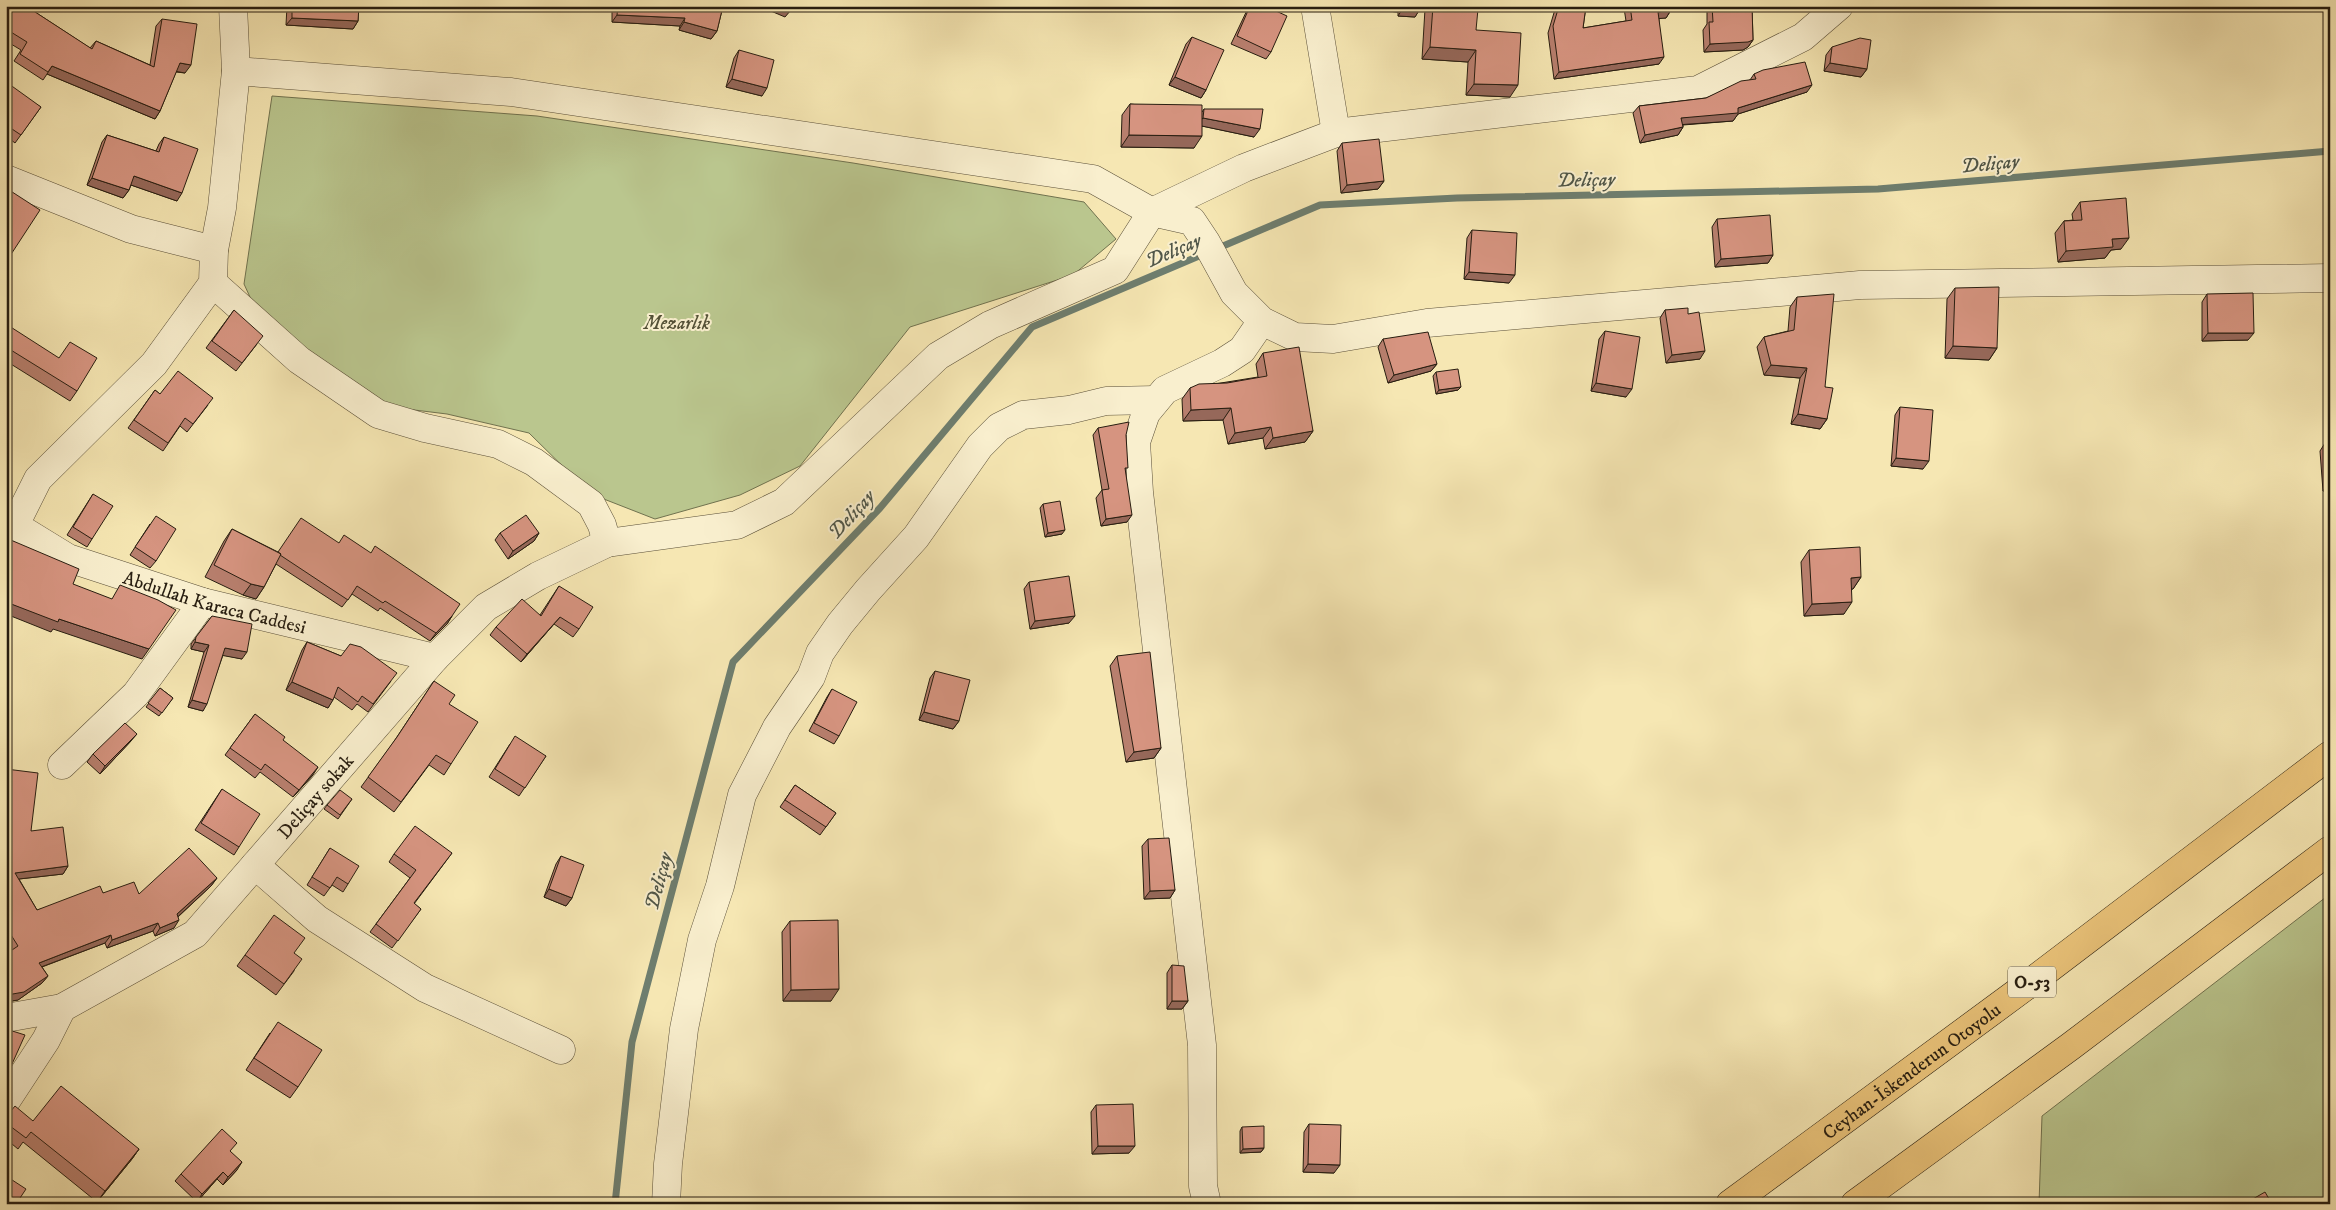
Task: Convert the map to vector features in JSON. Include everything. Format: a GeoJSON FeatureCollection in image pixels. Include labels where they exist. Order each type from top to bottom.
{"type":"FeatureCollection","features":[{"type":"Feature","properties":{"kind":"highway","name":"Ceyhan-İskenderun Otoyolu"},"geometry":{"type":"LineString","coordinates":[[1730,1204],[2026,986],[2330,755]]}},
{"type":"Feature","properties":{"kind":"highway"},"geometry":{"type":"LineString","coordinates":[[1855,1204],[2071,1046],[2330,850]]}},
{"type":"Feature","properties":{"kind":"street"},"geometry":{"type":"LineString","coordinates":[[11,522],[38,479],[154,364],[213,283],[214,250],[222,208],[236,71],[233,6]]}},
{"type":"Feature","properties":{"kind":"street"},"geometry":{"type":"LineString","coordinates":[[1315,6],[1336,133]]}},
{"type":"Feature","properties":{"kind":"street"},"geometry":{"type":"LineString","coordinates":[[1152,212],[1244,168],[1336,133],[1698,90],[1803,37],[1840,6]]}},
{"type":"Feature","properties":{"kind":"street"},"geometry":{"type":"LineString","coordinates":[[236,71],[511,92],[1093,179],[1152,212],[1192,221],[1206,242],[1234,293],[1262,321],[1295,337],[1333,339],[1427,322],[1860,285],[2330,278]]}},
{"type":"Feature","properties":{"kind":"street"},"geometry":{"type":"LineString","coordinates":[[6,179],[131,229],[214,250]]}},
{"type":"Feature","properties":{"kind":"street","name":"Deliçay sokak"},"geometry":{"type":"LineString","coordinates":[[6,1018],[62,1008],[195,934],[435,658],[486,607],[538,576],[607,543],[737,525],[784,502],[938,356],[990,325],[1115,270],[1152,212]]}},
{"type":"Feature","properties":{"kind":"street"},"geometry":{"type":"LineString","coordinates":[[213,283],[299,360],[378,414],[425,428],[498,444],[534,462],[591,504],[602,525],[607,543]]}},
{"type":"Feature","properties":{"kind":"street"},"geometry":{"type":"LineString","coordinates":[[1207,1204],[1203,1186],[1202,1045],[1139,492],[1136,442],[1146,413],[1165,390],[1222,363],[1242,350],[1262,321]]}},
{"type":"Feature","properties":{"kind":"street"},"geometry":{"type":"LineString","coordinates":[[666,1204],[668,1164],[684,1030],[702,940],[720,886],[742,795],[768,743],[811,677],[820,653],[857,604],[916,537],[980,446],[999,427],[1024,416],[1106,402],[1156,400]]}},
{"type":"Feature","properties":{"kind":"street","name":"Abdullah Karaca Caddesi"},"geometry":{"type":"LineString","coordinates":[[11,522],[68,558],[203,602],[435,658]]}},
{"type":"Feature","properties":{"kind":"street"},"geometry":{"type":"LineString","coordinates":[[62,765],[136,694],[203,602]]}},
{"type":"Feature","properties":{"kind":"street"},"geometry":{"type":"LineString","coordinates":[[255,865],[317,919],[425,988],[561,1050]]}},
{"type":"Feature","properties":{"kind":"street"},"geometry":{"type":"LineString","coordinates":[[6,1101],[46,1040],[62,1008]]}},
{"type":"Feature","properties":{"kind":"green space","name":"Mezarlık"},"geometry":{"type":"Polygon","coordinates":[[[272,96],[537,116],[853,163],[1084,202],[1116,239],[1073,275],[910,327],[800,466],[740,495],[655,519],[591,494],[529,433],[447,414],[382,406],[261,321],[244,284],[272,96]]]}},
{"type":"Feature","properties":{"kind":"green space"},"geometry":{"type":"Polygon","coordinates":[[[2330,894],[2330,1204],[2039,1204],[2042,1116],[2330,894]]]}},
{"type":"Feature","properties":{"kind":"building"},"geometry":{"type":"Polygon","coordinates":[[[6,6],[34,6],[32,10],[92,49],[96,41],[154,67],[162,19],[197,24],[191,65],[180,63],[160,111],[52,66],[48,72],[20,54],[27,42],[6,29],[6,6]]]}},
{"type":"Feature","properties":{"kind":"building"},"geometry":{"type":"Polygon","coordinates":[[[292,6],[359,6],[358,21],[292,18],[292,6]]]}},
{"type":"Feature","properties":{"kind":"building"},"geometry":{"type":"Polygon","coordinates":[[[618,6],[723,6],[717,31],[684,22],[685,18],[617,15],[618,6]]]}},
{"type":"Feature","properties":{"kind":"building"},"geometry":{"type":"Polygon","coordinates":[[[783,6],[792,6],[791,10],[783,6]]]}},
{"type":"Feature","properties":{"kind":"building"},"geometry":{"type":"Polygon","coordinates":[[[1250,6],[1265,6],[1287,16],[1271,52],[1237,36],[1250,6]]]}},
{"type":"Feature","properties":{"kind":"building"},"geometry":{"type":"Polygon","coordinates":[[[1403,6],[1421,6],[1420,9],[1403,8],[1403,6]]]}},
{"type":"Feature","properties":{"kind":"building"},"geometry":{"type":"Polygon","coordinates":[[[1433,6],[1463,6],[1463,8],[1478,9],[1476,30],[1521,33],[1518,85],[1474,84],[1476,50],[1430,47],[1433,6]]]}},
{"type":"Feature","properties":{"kind":"building"},"geometry":{"type":"Polygon","coordinates":[[[1559,6],[1586,6],[1583,28],[1632,20],[1630,6],[1671,6],[1671,10],[1658,12],[1664,57],[1559,72],[1553,26],[1559,6]]]}},
{"type":"Feature","properties":{"kind":"building"},"geometry":{"type":"Polygon","coordinates":[[[1712,6],[1752,6],[1753,40],[1748,42],[1710,44],[1709,22],[1713,22],[1712,6]]]}},
{"type":"Feature","properties":{"kind":"building"},"geometry":{"type":"Polygon","coordinates":[[[1192,37],[1224,50],[1206,90],[1175,77],[1192,37]]]}},
{"type":"Feature","properties":{"kind":"building"},"geometry":{"type":"Polygon","coordinates":[[[1860,38],[1871,40],[1867,69],[1830,63],[1832,47],[1860,38]]]}},
{"type":"Feature","properties":{"kind":"building"},"geometry":{"type":"Polygon","coordinates":[[[739,50],[774,60],[767,88],[732,79],[739,50]]]}},
{"type":"Feature","properties":{"kind":"building"},"geometry":{"type":"Polygon","coordinates":[[[1805,62],[1812,85],[1738,108],[1738,113],[1681,118],[1683,127],[1645,135],[1639,106],[1706,98],[1741,81],[1756,79],[1754,74],[1763,70],[1805,62]]]}},
{"type":"Feature","properties":{"kind":"building"},"geometry":{"type":"Polygon","coordinates":[[[9,84],[41,107],[21,135],[6,125],[6,88],[9,84]]]}},
{"type":"Feature","properties":{"kind":"building"},"geometry":{"type":"Polygon","coordinates":[[[1130,104],[1202,105],[1202,136],[1129,135],[1130,104]]]}},
{"type":"Feature","properties":{"kind":"building"},"geometry":{"type":"Polygon","coordinates":[[[1204,109],[1263,109],[1260,129],[1203,118],[1204,109]]]}},
{"type":"Feature","properties":{"kind":"building"},"geometry":{"type":"Polygon","coordinates":[[[107,135],[159,152],[164,137],[198,149],[182,193],[134,176],[129,190],[92,178],[107,135]]]}},
{"type":"Feature","properties":{"kind":"building"},"geometry":{"type":"Polygon","coordinates":[[[1379,139],[1384,181],[1347,185],[1342,143],[1379,139]]]}},
{"type":"Feature","properties":{"kind":"building"},"geometry":{"type":"Polygon","coordinates":[[[6,188],[40,210],[6,262],[6,188]]]}},
{"type":"Feature","properties":{"kind":"building"},"geometry":{"type":"Polygon","coordinates":[[[2126,198],[2129,238],[2112,239],[2113,247],[2066,251],[2064,221],[2082,220],[2080,202],[2126,198]]]}},
{"type":"Feature","properties":{"kind":"building"},"geometry":{"type":"Polygon","coordinates":[[[1770,215],[1773,255],[1721,259],[1717,219],[1770,215]]]}},
{"type":"Feature","properties":{"kind":"building"},"geometry":{"type":"Polygon","coordinates":[[[1472,230],[1517,233],[1515,275],[1469,272],[1472,230]]]}},
{"type":"Feature","properties":{"kind":"building"},"geometry":{"type":"Polygon","coordinates":[[[1999,287],[1997,348],[1953,346],[1955,288],[1999,287]]]}},
{"type":"Feature","properties":{"kind":"building"},"geometry":{"type":"Polygon","coordinates":[[[2253,293],[2254,333],[2208,333],[2207,294],[2253,293]]]}},
{"type":"Feature","properties":{"kind":"building"},"geometry":{"type":"Polygon","coordinates":[[[1834,294],[1825,387],[1833,388],[1827,419],[1798,414],[1807,368],[1771,365],[1764,337],[1794,330],[1797,297],[1834,294]]]}},
{"type":"Feature","properties":{"kind":"building"},"geometry":{"type":"Polygon","coordinates":[[[1688,308],[1688,314],[1699,312],[1705,351],[1672,355],[1665,310],[1688,308]]]}},
{"type":"Feature","properties":{"kind":"building"},"geometry":{"type":"Polygon","coordinates":[[[234,310],[263,336],[242,363],[212,341],[234,310]]]}},
{"type":"Feature","properties":{"kind":"building"},"geometry":{"type":"Polygon","coordinates":[[[6,324],[59,358],[70,342],[97,358],[77,391],[6,347],[6,324]]]}},
{"type":"Feature","properties":{"kind":"building"},"geometry":{"type":"Polygon","coordinates":[[[1605,331],[1640,337],[1632,389],[1596,383],[1605,331]]]}},
{"type":"Feature","properties":{"kind":"building"},"geometry":{"type":"Polygon","coordinates":[[[1428,332],[1437,364],[1394,375],[1383,339],[1428,332]]]}},
{"type":"Feature","properties":{"kind":"building"},"geometry":{"type":"Polygon","coordinates":[[[1299,347],[1313,431],[1273,438],[1271,427],[1235,433],[1231,408],[1191,410],[1190,388],[1199,384],[1227,383],[1267,376],[1263,353],[1299,347]]]}},
{"type":"Feature","properties":{"kind":"building"},"geometry":{"type":"Polygon","coordinates":[[[1458,369],[1461,387],[1439,390],[1436,372],[1458,369]]]}},
{"type":"Feature","properties":{"kind":"building"},"geometry":{"type":"Polygon","coordinates":[[[178,371],[213,398],[193,424],[185,418],[168,443],[134,420],[155,390],[160,394],[178,371]]]}},
{"type":"Feature","properties":{"kind":"building"},"geometry":{"type":"Polygon","coordinates":[[[1900,407],[1933,410],[1929,461],[1896,458],[1900,407]]]}},
{"type":"Feature","properties":{"kind":"building"},"geometry":{"type":"Polygon","coordinates":[[[1129,422],[1126,435],[1128,468],[1125,468],[1132,515],[1106,519],[1102,490],[1109,489],[1098,428],[1129,422]]]}},
{"type":"Feature","properties":{"kind":"building"},"geometry":{"type":"Polygon","coordinates":[[[2325,443],[2330,443],[2330,483],[2328,483],[2325,443]]]}},
{"type":"Feature","properties":{"kind":"building"},"geometry":{"type":"Polygon","coordinates":[[[93,494],[113,506],[92,539],[73,527],[93,494]]]}},
{"type":"Feature","properties":{"kind":"building"},"geometry":{"type":"Polygon","coordinates":[[[1060,501],[1065,530],[1048,533],[1043,504],[1060,501]]]}},
{"type":"Feature","properties":{"kind":"building"},"geometry":{"type":"Polygon","coordinates":[[[526,515],[539,533],[513,551],[500,533],[526,515]]]}},
{"type":"Feature","properties":{"kind":"building"},"geometry":{"type":"Polygon","coordinates":[[[156,516],[176,529],[156,561],[135,547],[156,516]]]}},
{"type":"Feature","properties":{"kind":"building"},"geometry":{"type":"Polygon","coordinates":[[[301,518],[339,543],[344,535],[371,553],[375,546],[460,604],[436,633],[357,586],[348,600],[278,552],[301,518]]]}},
{"type":"Feature","properties":{"kind":"building"},"geometry":{"type":"Polygon","coordinates":[[[232,529],[281,554],[264,587],[251,584],[214,565],[232,529]]]}},
{"type":"Feature","properties":{"kind":"building"},"geometry":{"type":"Polygon","coordinates":[[[6,538],[79,569],[73,584],[112,599],[120,585],[158,600],[176,610],[149,649],[59,619],[58,622],[6,602],[6,538]]]}},
{"type":"Feature","properties":{"kind":"building"},"geometry":{"type":"Polygon","coordinates":[[[1860,547],[1861,577],[1851,578],[1852,602],[1812,604],[1809,550],[1860,547]]]}},
{"type":"Feature","properties":{"kind":"building"},"geometry":{"type":"Polygon","coordinates":[[[1069,576],[1075,616],[1035,621],[1029,582],[1069,576]]]}},
{"type":"Feature","properties":{"kind":"building"},"geometry":{"type":"Polygon","coordinates":[[[559,586],[593,607],[579,629],[560,617],[527,654],[496,627],[522,599],[541,616],[559,586]]]}},
{"type":"Feature","properties":{"kind":"building"},"geometry":{"type":"Polygon","coordinates":[[[212,616],[252,624],[247,652],[225,648],[207,704],[192,700],[209,645],[195,642],[196,637],[212,616]]]}},
{"type":"Feature","properties":{"kind":"building"},"geometry":{"type":"Polygon","coordinates":[[[307,642],[341,656],[350,644],[361,647],[397,673],[373,704],[362,696],[358,702],[338,687],[333,700],[292,682],[307,642]]]}},
{"type":"Feature","properties":{"kind":"building"},"geometry":{"type":"Polygon","coordinates":[[[1150,652],[1161,748],[1134,752],[1117,656],[1150,652]]]}},
{"type":"Feature","properties":{"kind":"building"},"geometry":{"type":"Polygon","coordinates":[[[935,671],[970,680],[959,721],[924,712],[935,671]]]}},
{"type":"Feature","properties":{"kind":"building"},"geometry":{"type":"Polygon","coordinates":[[[434,681],[455,695],[449,704],[478,722],[451,764],[436,755],[401,802],[368,777],[434,681]]]}},
{"type":"Feature","properties":{"kind":"building"},"geometry":{"type":"Polygon","coordinates":[[[6,688],[10,689],[6,701],[6,688]]]}},
{"type":"Feature","properties":{"kind":"building"},"geometry":{"type":"Polygon","coordinates":[[[160,688],[173,698],[162,713],[148,703],[160,688]]]}},
{"type":"Feature","properties":{"kind":"building"},"geometry":{"type":"Polygon","coordinates":[[[832,689],[857,702],[839,736],[814,723],[832,689]]]}},
{"type":"Feature","properties":{"kind":"building"},"geometry":{"type":"Polygon","coordinates":[[[255,714],[285,737],[283,740],[318,767],[299,790],[265,764],[261,770],[230,748],[255,714]]]}},
{"type":"Feature","properties":{"kind":"building"},"geometry":{"type":"Polygon","coordinates":[[[125,723],[137,734],[105,766],[93,754],[125,723]]]}},
{"type":"Feature","properties":{"kind":"building"},"geometry":{"type":"Polygon","coordinates":[[[515,736],[546,756],[525,788],[495,769],[515,736]]]}},
{"type":"Feature","properties":{"kind":"building"},"geometry":{"type":"Polygon","coordinates":[[[6,769],[38,773],[31,831],[63,827],[68,866],[15,873],[37,910],[100,886],[103,893],[134,882],[139,894],[189,848],[217,878],[177,914],[179,920],[160,928],[158,923],[112,940],[111,935],[39,963],[48,976],[24,992],[7,995],[6,954],[18,946],[6,927],[6,769]]]}},
{"type":"Feature","properties":{"kind":"building"},"geometry":{"type":"Polygon","coordinates":[[[795,785],[836,813],[826,827],[785,800],[795,785]]]}},
{"type":"Feature","properties":{"kind":"building"},"geometry":{"type":"Polygon","coordinates":[[[222,789],[260,814],[239,847],[201,823],[222,789]]]}},
{"type":"Feature","properties":{"kind":"building"},"geometry":{"type":"Polygon","coordinates":[[[340,790],[352,799],[340,815],[327,805],[340,790]]]}},
{"type":"Feature","properties":{"kind":"building"},"geometry":{"type":"Polygon","coordinates":[[[415,826],[452,853],[414,903],[421,909],[398,941],[376,924],[416,870],[394,854],[415,826]]]}},
{"type":"Feature","properties":{"kind":"building"},"geometry":{"type":"Polygon","coordinates":[[[1169,838],[1175,890],[1150,891],[1148,839],[1169,838]]]}},
{"type":"Feature","properties":{"kind":"building"},"geometry":{"type":"Polygon","coordinates":[[[330,848],[359,866],[348,884],[337,877],[330,888],[312,877],[330,848]]]}},
{"type":"Feature","properties":{"kind":"building"},"geometry":{"type":"Polygon","coordinates":[[[561,856],[584,865],[572,898],[549,889],[561,856]]]}},
{"type":"Feature","properties":{"kind":"building"},"geometry":{"type":"Polygon","coordinates":[[[274,915],[305,938],[294,953],[302,959],[284,984],[245,955],[274,915]]]}},
{"type":"Feature","properties":{"kind":"building"},"geometry":{"type":"Polygon","coordinates":[[[838,920],[839,989],[791,990],[790,921],[838,920]]]}},
{"type":"Feature","properties":{"kind":"building"},"geometry":{"type":"Polygon","coordinates":[[[1172,965],[1184,966],[1188,1001],[1172,1001],[1172,965]]]}},
{"type":"Feature","properties":{"kind":"building"},"geometry":{"type":"Polygon","coordinates":[[[278,1022],[322,1050],[298,1087],[254,1058],[278,1022]]]}},
{"type":"Feature","properties":{"kind":"building"},"geometry":{"type":"Polygon","coordinates":[[[6,1029],[25,1035],[12,1064],[6,1062],[6,1029]]]}},
{"type":"Feature","properties":{"kind":"building"},"geometry":{"type":"Polygon","coordinates":[[[61,1086],[139,1149],[105,1191],[31,1132],[26,1138],[6,1123],[6,1117],[15,1106],[33,1121],[61,1086]]]}},
{"type":"Feature","properties":{"kind":"building"},"geometry":{"type":"Polygon","coordinates":[[[1133,1104],[1135,1146],[1098,1146],[1096,1105],[1133,1104]]]}},
{"type":"Feature","properties":{"kind":"building"},"geometry":{"type":"Polygon","coordinates":[[[1309,1124],[1341,1125],[1340,1165],[1308,1164],[1309,1124]]]}},
{"type":"Feature","properties":{"kind":"building"},"geometry":{"type":"Polygon","coordinates":[[[1264,1126],[1264,1148],[1243,1149],[1242,1127],[1264,1126]]]}},
{"type":"Feature","properties":{"kind":"building"},"geometry":{"type":"Polygon","coordinates":[[[222,1129],[237,1143],[230,1151],[242,1162],[228,1177],[223,1172],[202,1194],[181,1174],[222,1129]]]}},
{"type":"Feature","properties":{"kind":"building"},"geometry":{"type":"Polygon","coordinates":[[[6,1176],[26,1189],[16,1204],[6,1204],[6,1176]]]}},
{"type":"Feature","properties":{"kind":"building"},"geometry":{"type":"Polygon","coordinates":[[[2265,1192],[2272,1204],[2246,1203],[2265,1192]]]}},
{"type":"Feature","properties":{"kind":"waterway","name":"Deliçay"},"geometry":{"type":"LineString","coordinates":[[1216,249],[1320,205],[1457,198],[1878,189],[2330,151]]}},
{"type":"Feature","properties":{"kind":"waterway","name":"Deliçay"},"geometry":{"type":"LineString","coordinates":[[615,1204],[632,1042],[733,662],[880,508],[1032,327],[1206,253]]}}]}
